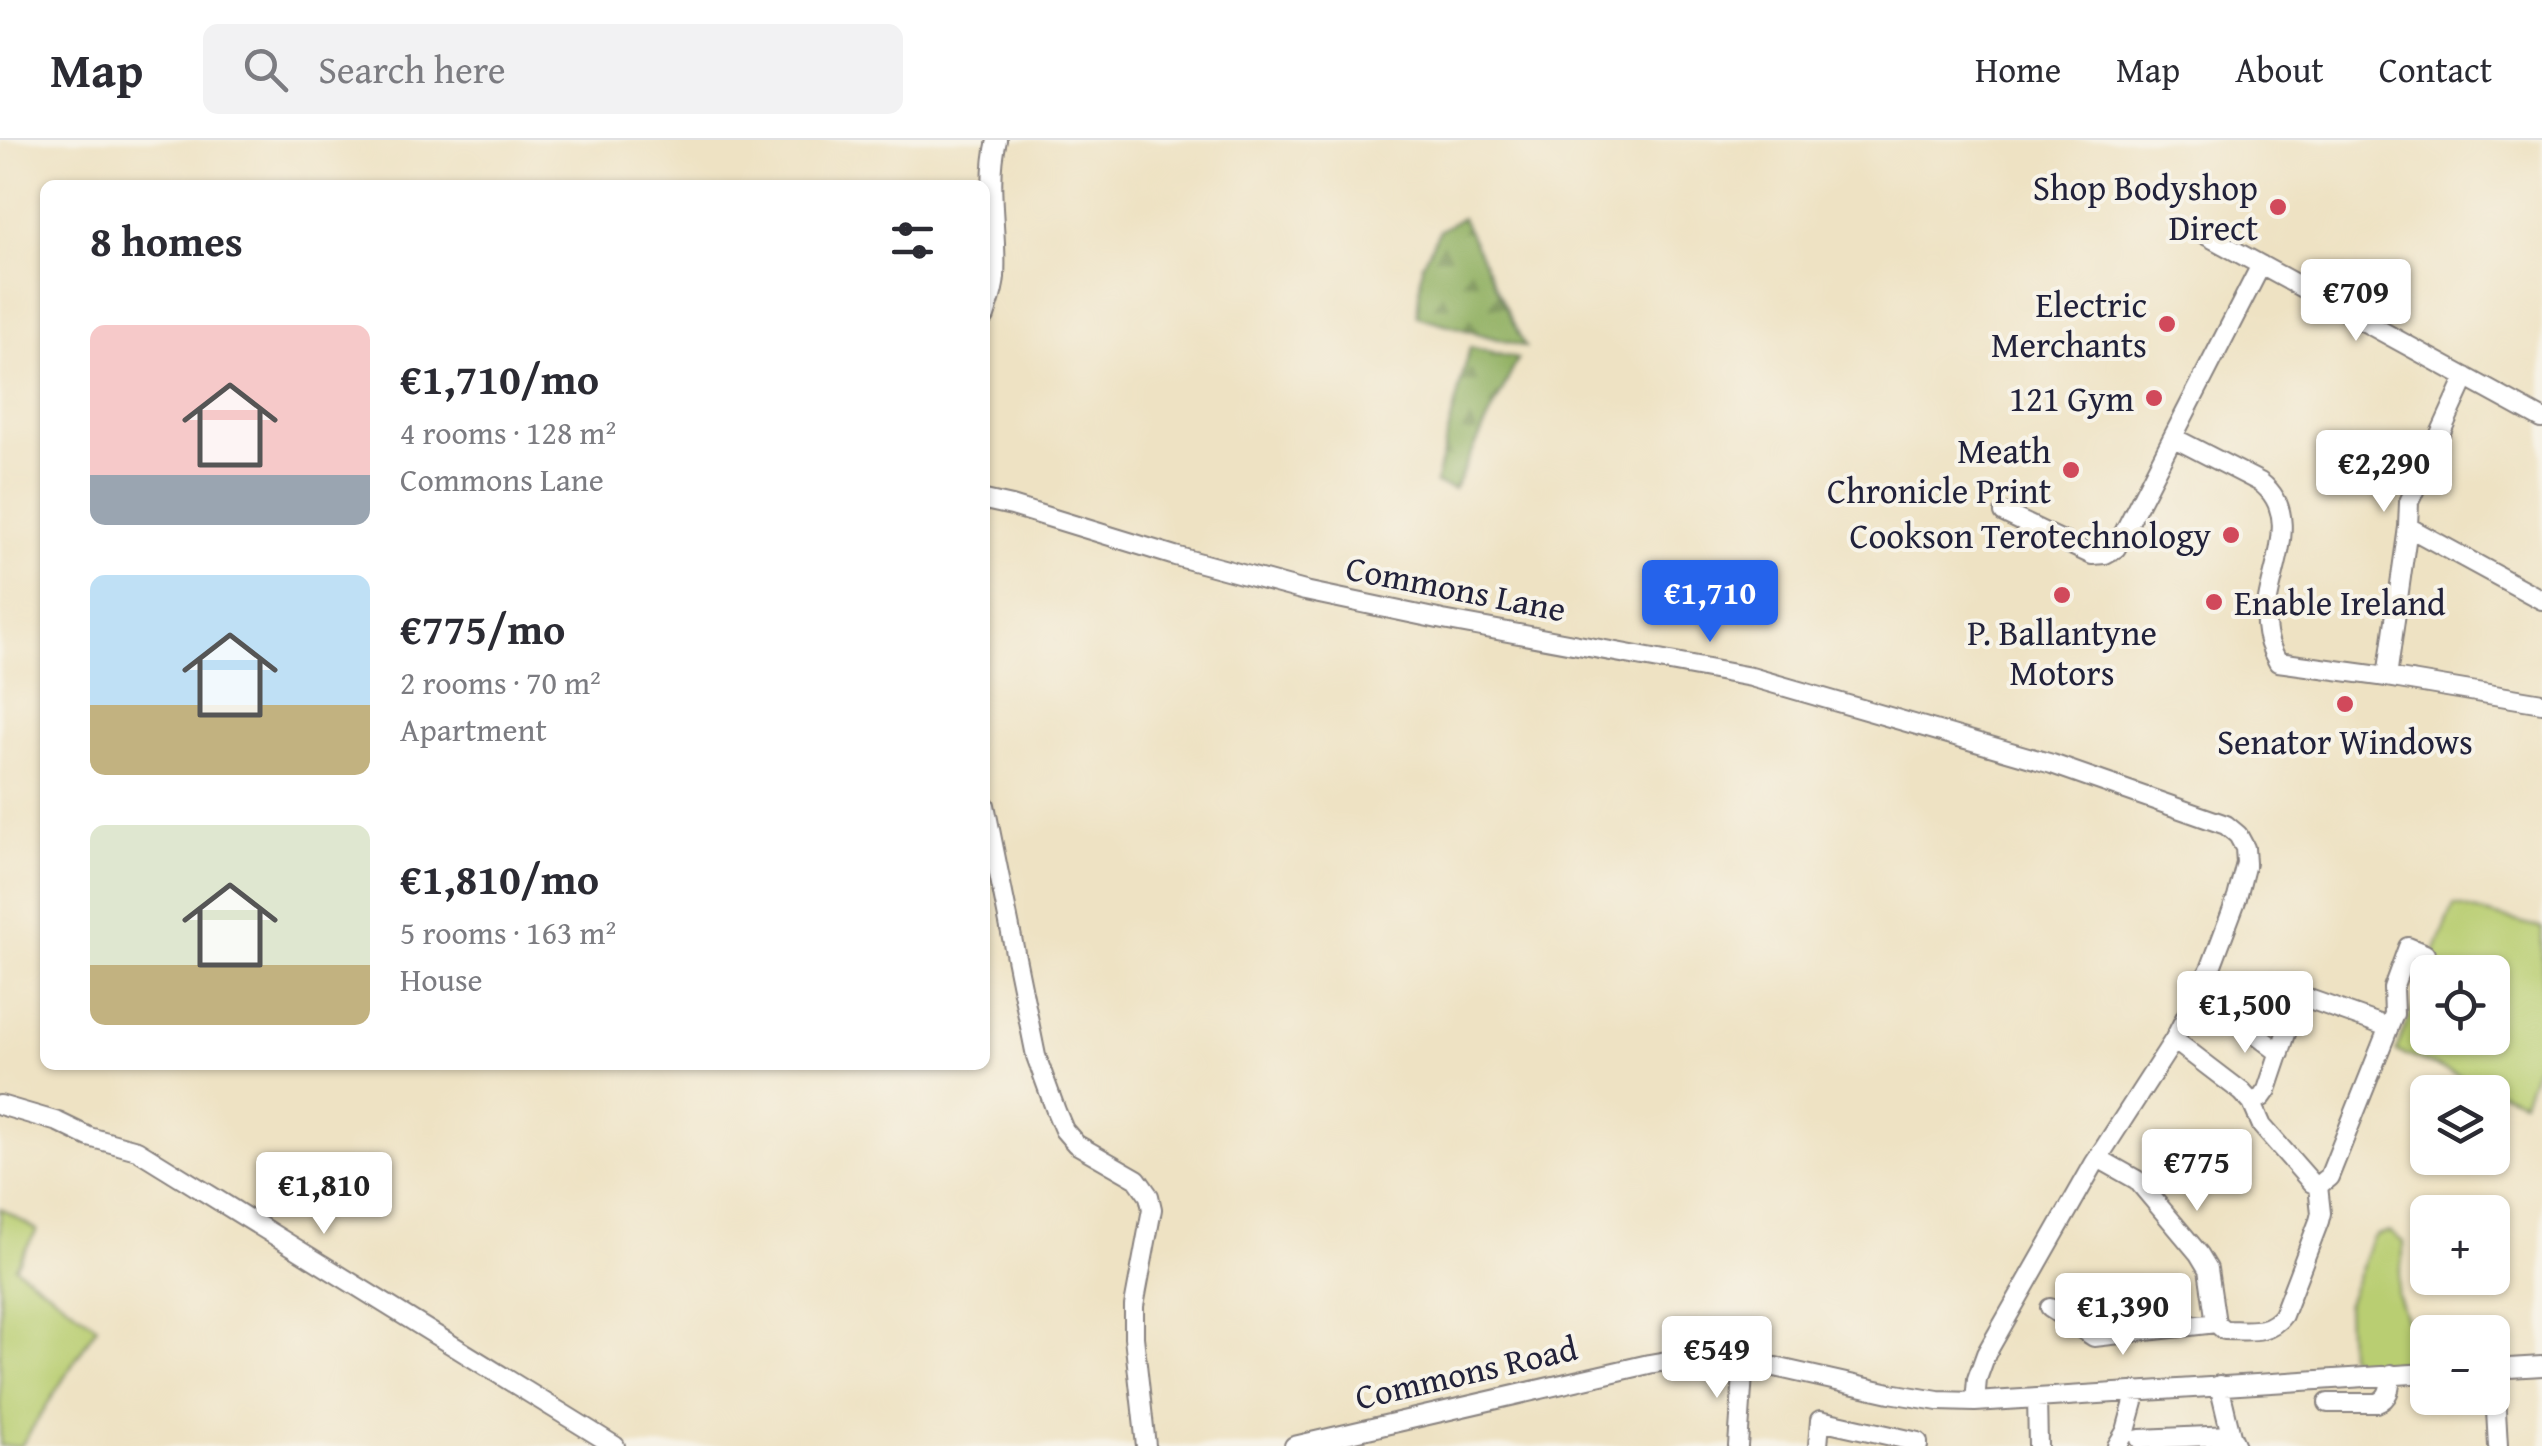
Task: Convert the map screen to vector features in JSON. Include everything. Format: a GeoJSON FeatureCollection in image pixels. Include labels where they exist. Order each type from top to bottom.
{"type":"FeatureCollection","features":[{"type":"Feature","properties":{"kind":"street"},"geometry":{"type":"LineString","coordinates":[[990,300],[995,273],[992,202],[996,140]]}},
{"type":"Feature","properties":{"kind":"street"},"geometry":{"type":"LineString","coordinates":[[2194,228],[2542,418]]}},
{"type":"Feature","properties":{"kind":"street"},"geometry":{"type":"LineString","coordinates":[[2004,513],[2092,555],[2116,548],[2261,265]]}},
{"type":"Feature","properties":{"kind":"street"},"geometry":{"type":"LineString","coordinates":[[2387,677],[2409,502],[2466,378]]}},
{"type":"Feature","properties":{"kind":"street"},"geometry":{"type":"LineString","coordinates":[[2174,438],[2260,482],[2276,501],[2283,528],[2266,623],[2270,648],[2278,662],[2542,703]]}},
{"type":"Feature","properties":{"kind":"street","name":"Commons Lane"},"geometry":{"type":"LineString","coordinates":[[990,501],[1305,590],[1751,677],[2052,764],[2226,825],[2238,834],[2245,848],[2246,863],[2212,968],[2174,1040],[2098,1158],[1986,1354],[1977,1379],[1975,1402]]}},
{"type":"Feature","properties":{"kind":"street"},"geometry":{"type":"LineString","coordinates":[[2408,527],[2542,600]]}},
{"type":"Feature","properties":{"kind":"street"},"geometry":{"type":"LineString","coordinates":[[990,830],[1036,1056],[1064,1130],[1076,1144],[1138,1179],[1149,1196],[1152,1209],[1134,1306],[1146,1446]]}},
{"type":"Feature","properties":{"kind":"street"},"geometry":{"type":"LineString","coordinates":[[2318,1186],[2328,1176],[2388,1027],[2395,1005],[2393,988],[2408,947],[2425,954]]}},
{"type":"Feature","properties":{"kind":"street"},"geometry":{"type":"LineString","coordinates":[[2252,1104],[2267,1090],[2296,1004],[2302,998],[2388,1027]]}},
{"type":"Feature","properties":{"kind":"street"},"geometry":{"type":"LineString","coordinates":[[2239,1022],[2280,1053]]}},
{"type":"Feature","properties":{"kind":"street"},"geometry":{"type":"LineString","coordinates":[[2174,1040],[2242,1092],[2262,1126],[2318,1186]]}},
{"type":"Feature","properties":{"kind":"street"},"geometry":{"type":"LineString","coordinates":[[0,1106],[137,1150],[615,1446]]}},
{"type":"Feature","properties":{"kind":"street"},"geometry":{"type":"LineString","coordinates":[[2098,1158],[2137,1180],[2199,1254],[2208,1269],[2216,1324]]}},
{"type":"Feature","properties":{"kind":"street"},"geometry":{"type":"LineString","coordinates":[[2050,1308],[2094,1337],[2216,1324],[2224,1330],[2274,1326],[2283,1315],[2319,1221],[2318,1186]]}},
{"type":"Feature","properties":{"kind":"street","name":"Commons Road"},"geometry":{"type":"LineString","coordinates":[[1294,1446],[1684,1358],[1744,1360],[1890,1393],[1975,1402],[2410,1373]]}},
{"type":"Feature","properties":{"kind":"street"},"geometry":{"type":"LineString","coordinates":[[1738,1446],[1744,1360]]}},
{"type":"Feature","properties":{"kind":"street"},"geometry":{"type":"LineString","coordinates":[[2510,1368],[2542,1366]]}},
{"type":"Feature","properties":{"kind":"street"},"geometry":{"type":"LineString","coordinates":[[2328,1403],[2384,1400],[2391,1374]]}},
{"type":"Feature","properties":{"kind":"street"},"geometry":{"type":"LineString","coordinates":[[2140,1440],[2234,1440],[2219,1385]]}},
{"type":"Feature","properties":{"kind":"street"},"geometry":{"type":"LineString","coordinates":[[2117,1446],[2126,1432],[2137,1391]]}},
{"type":"Feature","properties":{"kind":"street"},"geometry":{"type":"LineString","coordinates":[[2037,1398],[2038,1446]]}},
{"type":"Feature","properties":{"kind":"street"},"geometry":{"type":"LineString","coordinates":[[2496,1415],[2498,1446]]}},
{"type":"Feature","properties":{"kind":"street"},"geometry":{"type":"LineString","coordinates":[[1818,1446],[1820,1420],[1918,1442],[1918,1446]]}},
{"type":"Feature","properties":{"kind":"green space"},"geometry":{"type":"Polygon","coordinates":[[[1462,218],[1525,347],[1417,316],[1422,263],[1440,230],[1462,218]]]}},
{"type":"Feature","properties":{"kind":"green space"},"geometry":{"type":"Polygon","coordinates":[[[1470,347],[1518,359],[1454,489],[1435,484],[1470,347]]]}},
{"type":"Feature","properties":{"kind":"green space"},"geometry":{"type":"Polygon","coordinates":[[[2454,905],[2542,928],[2542,1050],[2523,1101],[2510,1096],[2510,1075],[2457,1075],[2396,1051],[2410,1016],[2410,1055],[2510,1055],[2510,955],[2434,955],[2454,905]]]}},
{"type":"Feature","properties":{"kind":"green space"},"geometry":{"type":"Polygon","coordinates":[[[0,1208],[37,1230],[15,1267],[97,1326],[21,1446],[0,1446],[0,1208]]]}},
{"type":"Feature","properties":{"kind":"green space"},"geometry":{"type":"Polygon","coordinates":[[[2392,1233],[2403,1242],[2397,1294],[2410,1330],[2410,1363],[2357,1366],[2348,1354],[2346,1306],[2376,1235],[2392,1233]]]}},
{"type":"Feature","properties":{"kind":"place","name":"Shop Bodyshop Direct"},"geometry":{"type":"Point","coordinates":[2278,207]}},
{"type":"Feature","properties":{"kind":"place","name":"Electric Merchants"},"geometry":{"type":"Point","coordinates":[2167,324]}},
{"type":"Feature","properties":{"kind":"place","name":"121 Gym"},"geometry":{"type":"Point","coordinates":[2154,398]}},
{"type":"Feature","properties":{"kind":"place","name":"Meath Chronicle Print"},"geometry":{"type":"Point","coordinates":[2071,470]}},
{"type":"Feature","properties":{"kind":"place","name":"Cookson Terotechnology"},"geometry":{"type":"Point","coordinates":[2231,535]}},
{"type":"Feature","properties":{"kind":"place","name":"P. Ballantyne Motors"},"geometry":{"type":"Point","coordinates":[2062,595]}},
{"type":"Feature","properties":{"kind":"place","name":"Enable Ireland"},"geometry":{"type":"Point","coordinates":[2214,602]}},
{"type":"Feature","properties":{"kind":"place","name":"Senator Windows"},"geometry":{"type":"Point","coordinates":[2345,704]}}]}
